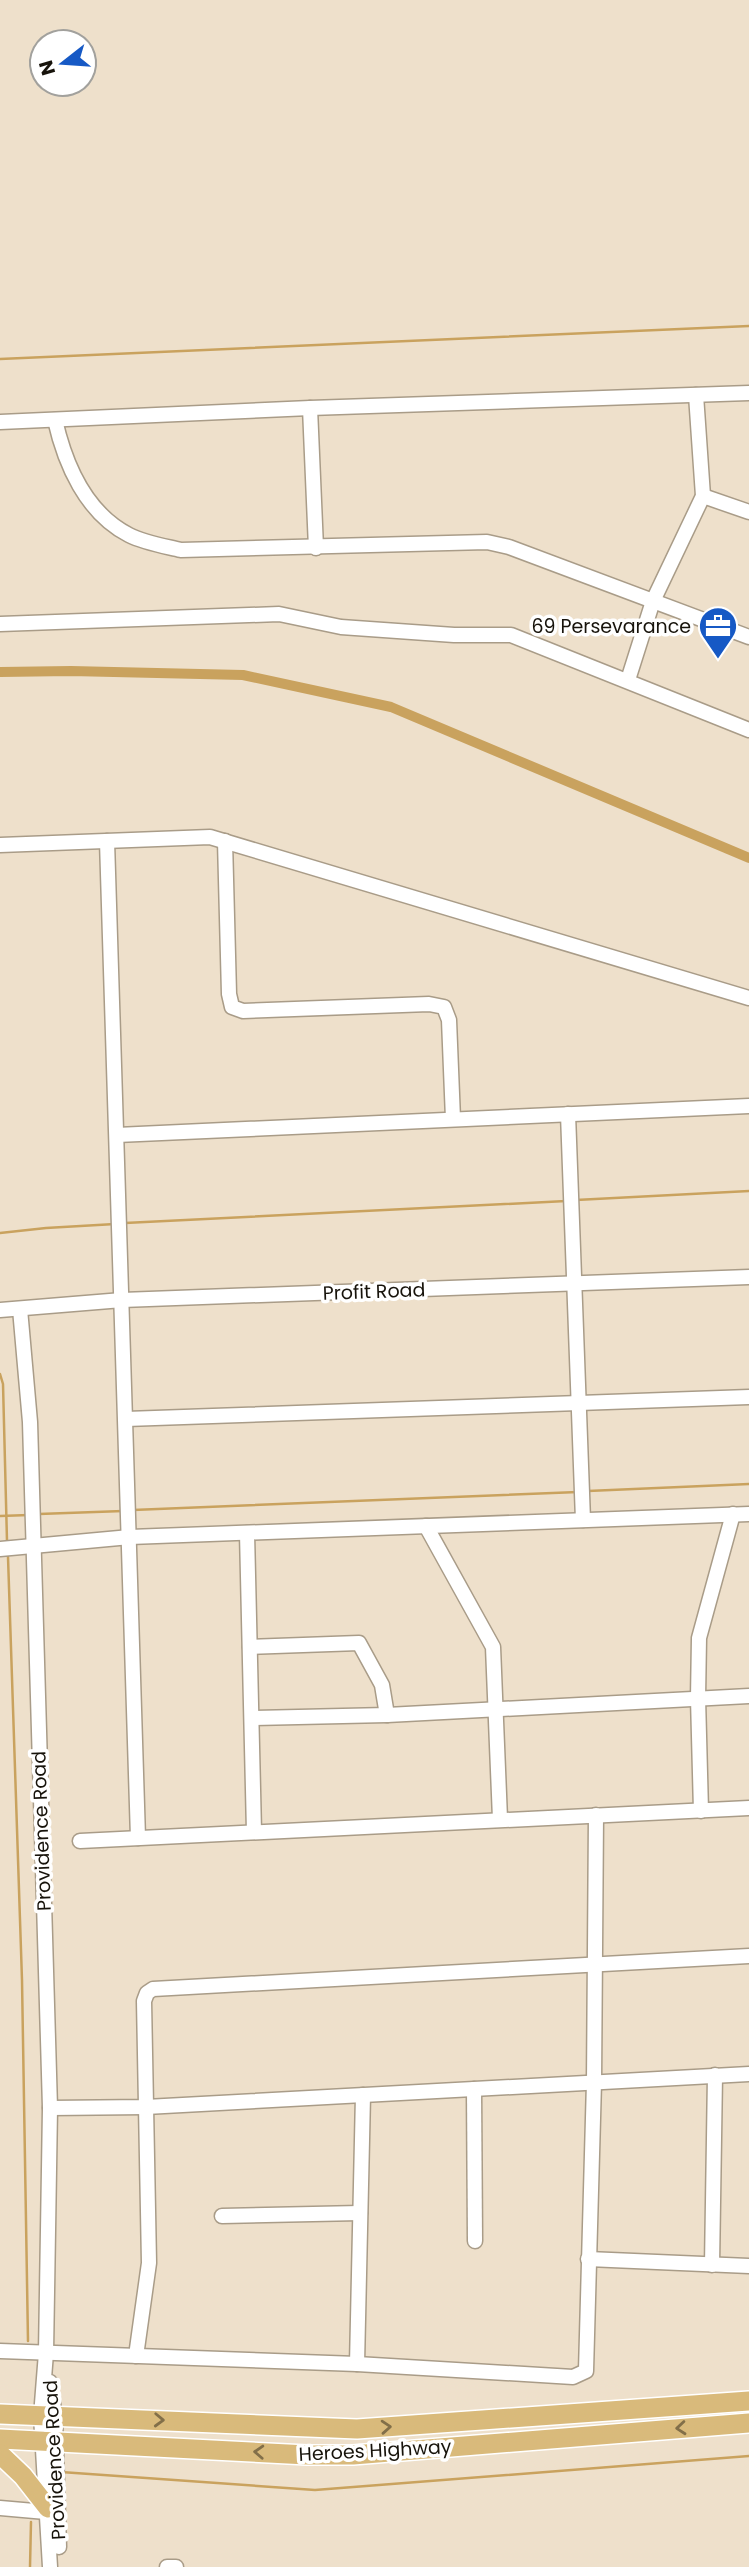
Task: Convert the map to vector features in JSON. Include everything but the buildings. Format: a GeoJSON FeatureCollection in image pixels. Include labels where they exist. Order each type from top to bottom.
{"type":"FeatureCollection","features":[{"type":"Feature","properties":{"kind":"main road","name":"Heroes Highway"},"geometry":{"type":"LineString","coordinates":[[0,2414],[357,2429],[749,2401]]}},
{"type":"Feature","properties":{"kind":"main road","name":"Heroes Highway"},"geometry":{"type":"LineString","coordinates":[[0,2439],[352,2455],[749,2423]]}},
{"type":"Feature","properties":{"kind":"main road"},"geometry":{"type":"LineString","coordinates":[[0,2454],[23,2476],[52,2511]]}},
{"type":"Feature","properties":{"kind":"street"},"geometry":{"type":"LineString","coordinates":[[0,422],[749,393]]}},
{"type":"Feature","properties":{"kind":"street"},"geometry":{"type":"LineString","coordinates":[[628,680],[653,601],[703,496],[695,396]]}},
{"type":"Feature","properties":{"kind":"street"},"geometry":{"type":"LineString","coordinates":[[310,408],[316,548]]}},
{"type":"Feature","properties":{"kind":"street"},"geometry":{"type":"LineString","coordinates":[[55,420],[70,469],[89,501],[109,522],[129,535],[181,550],[487,542],[509,547],[749,637]]}},
{"type":"Feature","properties":{"kind":"street"},"geometry":{"type":"LineString","coordinates":[[703,496],[749,512]]}},
{"type":"Feature","properties":{"kind":"street"},"geometry":{"type":"LineString","coordinates":[[0,624],[279,614],[341,627],[454,635],[511,635],[749,730]]}},
{"type":"Feature","properties":{"kind":"street"},"geometry":{"type":"LineString","coordinates":[[0,845],[210,837],[749,998]]}},
{"type":"Feature","properties":{"kind":"street"},"geometry":{"type":"LineString","coordinates":[[107,841],[138,1838]]}},
{"type":"Feature","properties":{"kind":"street"},"geometry":{"type":"LineString","coordinates":[[225,841],[229,994],[232,1007],[243,1011],[429,1004],[444,1007],[449,1020],[453,1119]]}},
{"type":"Feature","properties":{"kind":"street"},"geometry":{"type":"LineString","coordinates":[[117,1135],[749,1106]]}},
{"type":"Feature","properties":{"kind":"street"},"geometry":{"type":"LineString","coordinates":[[568,1114],[583,1520]]}},
{"type":"Feature","properties":{"kind":"street","name":"Profit Road"},"geometry":{"type":"LineString","coordinates":[[0,1310],[122,1300],[749,1277]]}},
{"type":"Feature","properties":{"kind":"street","name":"Providence Road"},"geometry":{"type":"LineString","coordinates":[[20,1309],[30,1422],[50,2108],[46,2353],[65,2417],[56,2442],[50,2567]]}},
{"type":"Feature","properties":{"kind":"street"},"geometry":{"type":"LineString","coordinates":[[126,1419],[749,1397]]}},
{"type":"Feature","properties":{"kind":"street"},"geometry":{"type":"LineString","coordinates":[[701,1811],[699,1638],[733,1514]]}},
{"type":"Feature","properties":{"kind":"street"},"geometry":{"type":"LineString","coordinates":[[0,1549],[130,1537],[749,1514]]}},
{"type":"Feature","properties":{"kind":"street"},"geometry":{"type":"LineString","coordinates":[[426,1526],[493,1647],[500,1819]]}},
{"type":"Feature","properties":{"kind":"street"},"geometry":{"type":"LineString","coordinates":[[247,1533],[254,1832]]}},
{"type":"Feature","properties":{"kind":"street"},"geometry":{"type":"LineString","coordinates":[[250,1647],[359,1643],[382,1685],[387,1715]]}},
{"type":"Feature","properties":{"kind":"street"},"geometry":{"type":"LineString","coordinates":[[253,1718],[387,1715],[749,1696]]}},
{"type":"Feature","properties":{"kind":"street"},"geometry":{"type":"LineString","coordinates":[[80,1841],[749,1808]]}},
{"type":"Feature","properties":{"kind":"street"},"geometry":{"type":"LineString","coordinates":[[0,2351],[357,2364],[573,2377],[586,2371],[594,2082],[596,1815]]}},
{"type":"Feature","properties":{"kind":"street"},"geometry":{"type":"LineString","coordinates":[[136,2356],[149,2263],[144,2001],[147,1993],[153,1989],[749,1955]]}},
{"type":"Feature","properties":{"kind":"street"},"geometry":{"type":"LineString","coordinates":[[50,2108],[146,2107],[749,2074]]}},
{"type":"Feature","properties":{"kind":"street"},"geometry":{"type":"LineString","coordinates":[[712,2265],[715,2076]]}},
{"type":"Feature","properties":{"kind":"street"},"geometry":{"type":"LineString","coordinates":[[474,2089],[475,2241]]}},
{"type":"Feature","properties":{"kind":"street"},"geometry":{"type":"LineString","coordinates":[[357,2364],[363,2095]]}},
{"type":"Feature","properties":{"kind":"street"},"geometry":{"type":"LineString","coordinates":[[222,2216],[360,2213]]}},
{"type":"Feature","properties":{"kind":"street"},"geometry":{"type":"LineString","coordinates":[[588,2259],[749,2266]]}},
{"type":"Feature","properties":{"kind":"street"},"geometry":{"type":"LineString","coordinates":[[0,2508],[52,2511]]}},
{"type":"Feature","properties":{"kind":"street","name":"Providence Road"},"geometry":{"type":"LineString","coordinates":[[52,2511],[60,2567]]}},
{"type":"Feature","properties":{"kind":"street"},"geometry":{"type":"LineString","coordinates":[[167,2567],[176,2567]]}},
{"type":"Feature","properties":{"kind":"waterway"},"geometry":{"type":"LineString","coordinates":[[0,359],[749,326]]}},
{"type":"Feature","properties":{"kind":"waterway"},"geometry":{"type":"LineString","coordinates":[[0,672],[243,675],[391,707],[749,858]]}},
{"type":"Feature","properties":{"kind":"waterway"},"geometry":{"type":"LineString","coordinates":[[576,1200],[749,1191]]}},
{"type":"Feature","properties":{"kind":"waterway"},"geometry":{"type":"LineString","coordinates":[[125,1223],[566,1201]]}},
{"type":"Feature","properties":{"kind":"waterway"},"geometry":{"type":"LineString","coordinates":[[0,1233],[115,1224]]}},
{"type":"Feature","properties":{"kind":"waterway"},"geometry":{"type":"LineString","coordinates":[[0,1374],[3,1384],[7,1541]]}},
{"type":"Feature","properties":{"kind":"waterway"},"geometry":{"type":"LineString","coordinates":[[588,1491],[749,1484]]}},
{"type":"Feature","properties":{"kind":"waterway"},"geometry":{"type":"LineString","coordinates":[[133,1510],[578,1492]]}},
{"type":"Feature","properties":{"kind":"waterway"},"geometry":{"type":"LineString","coordinates":[[39,1514],[123,1511]]}},
{"type":"Feature","properties":{"kind":"waterway"},"geometry":{"type":"LineString","coordinates":[[0,1516],[29,1515]]}},
{"type":"Feature","properties":{"kind":"waterway"},"geometry":{"type":"LineString","coordinates":[[8,1557],[22,1980],[28,2341]]}},
{"type":"Feature","properties":{"kind":"waterway"},"geometry":{"type":"LineString","coordinates":[[61,2472],[315,2490],[749,2456]]}},
{"type":"Feature","properties":{"kind":"waterway"},"geometry":{"type":"LineString","coordinates":[[30,2567],[31,2522]]}},
{"type":"Feature","properties":{"kind":"place","name":"69 Persevarance"},"geometry":{"type":"Point","coordinates":[718,660]}}]}
